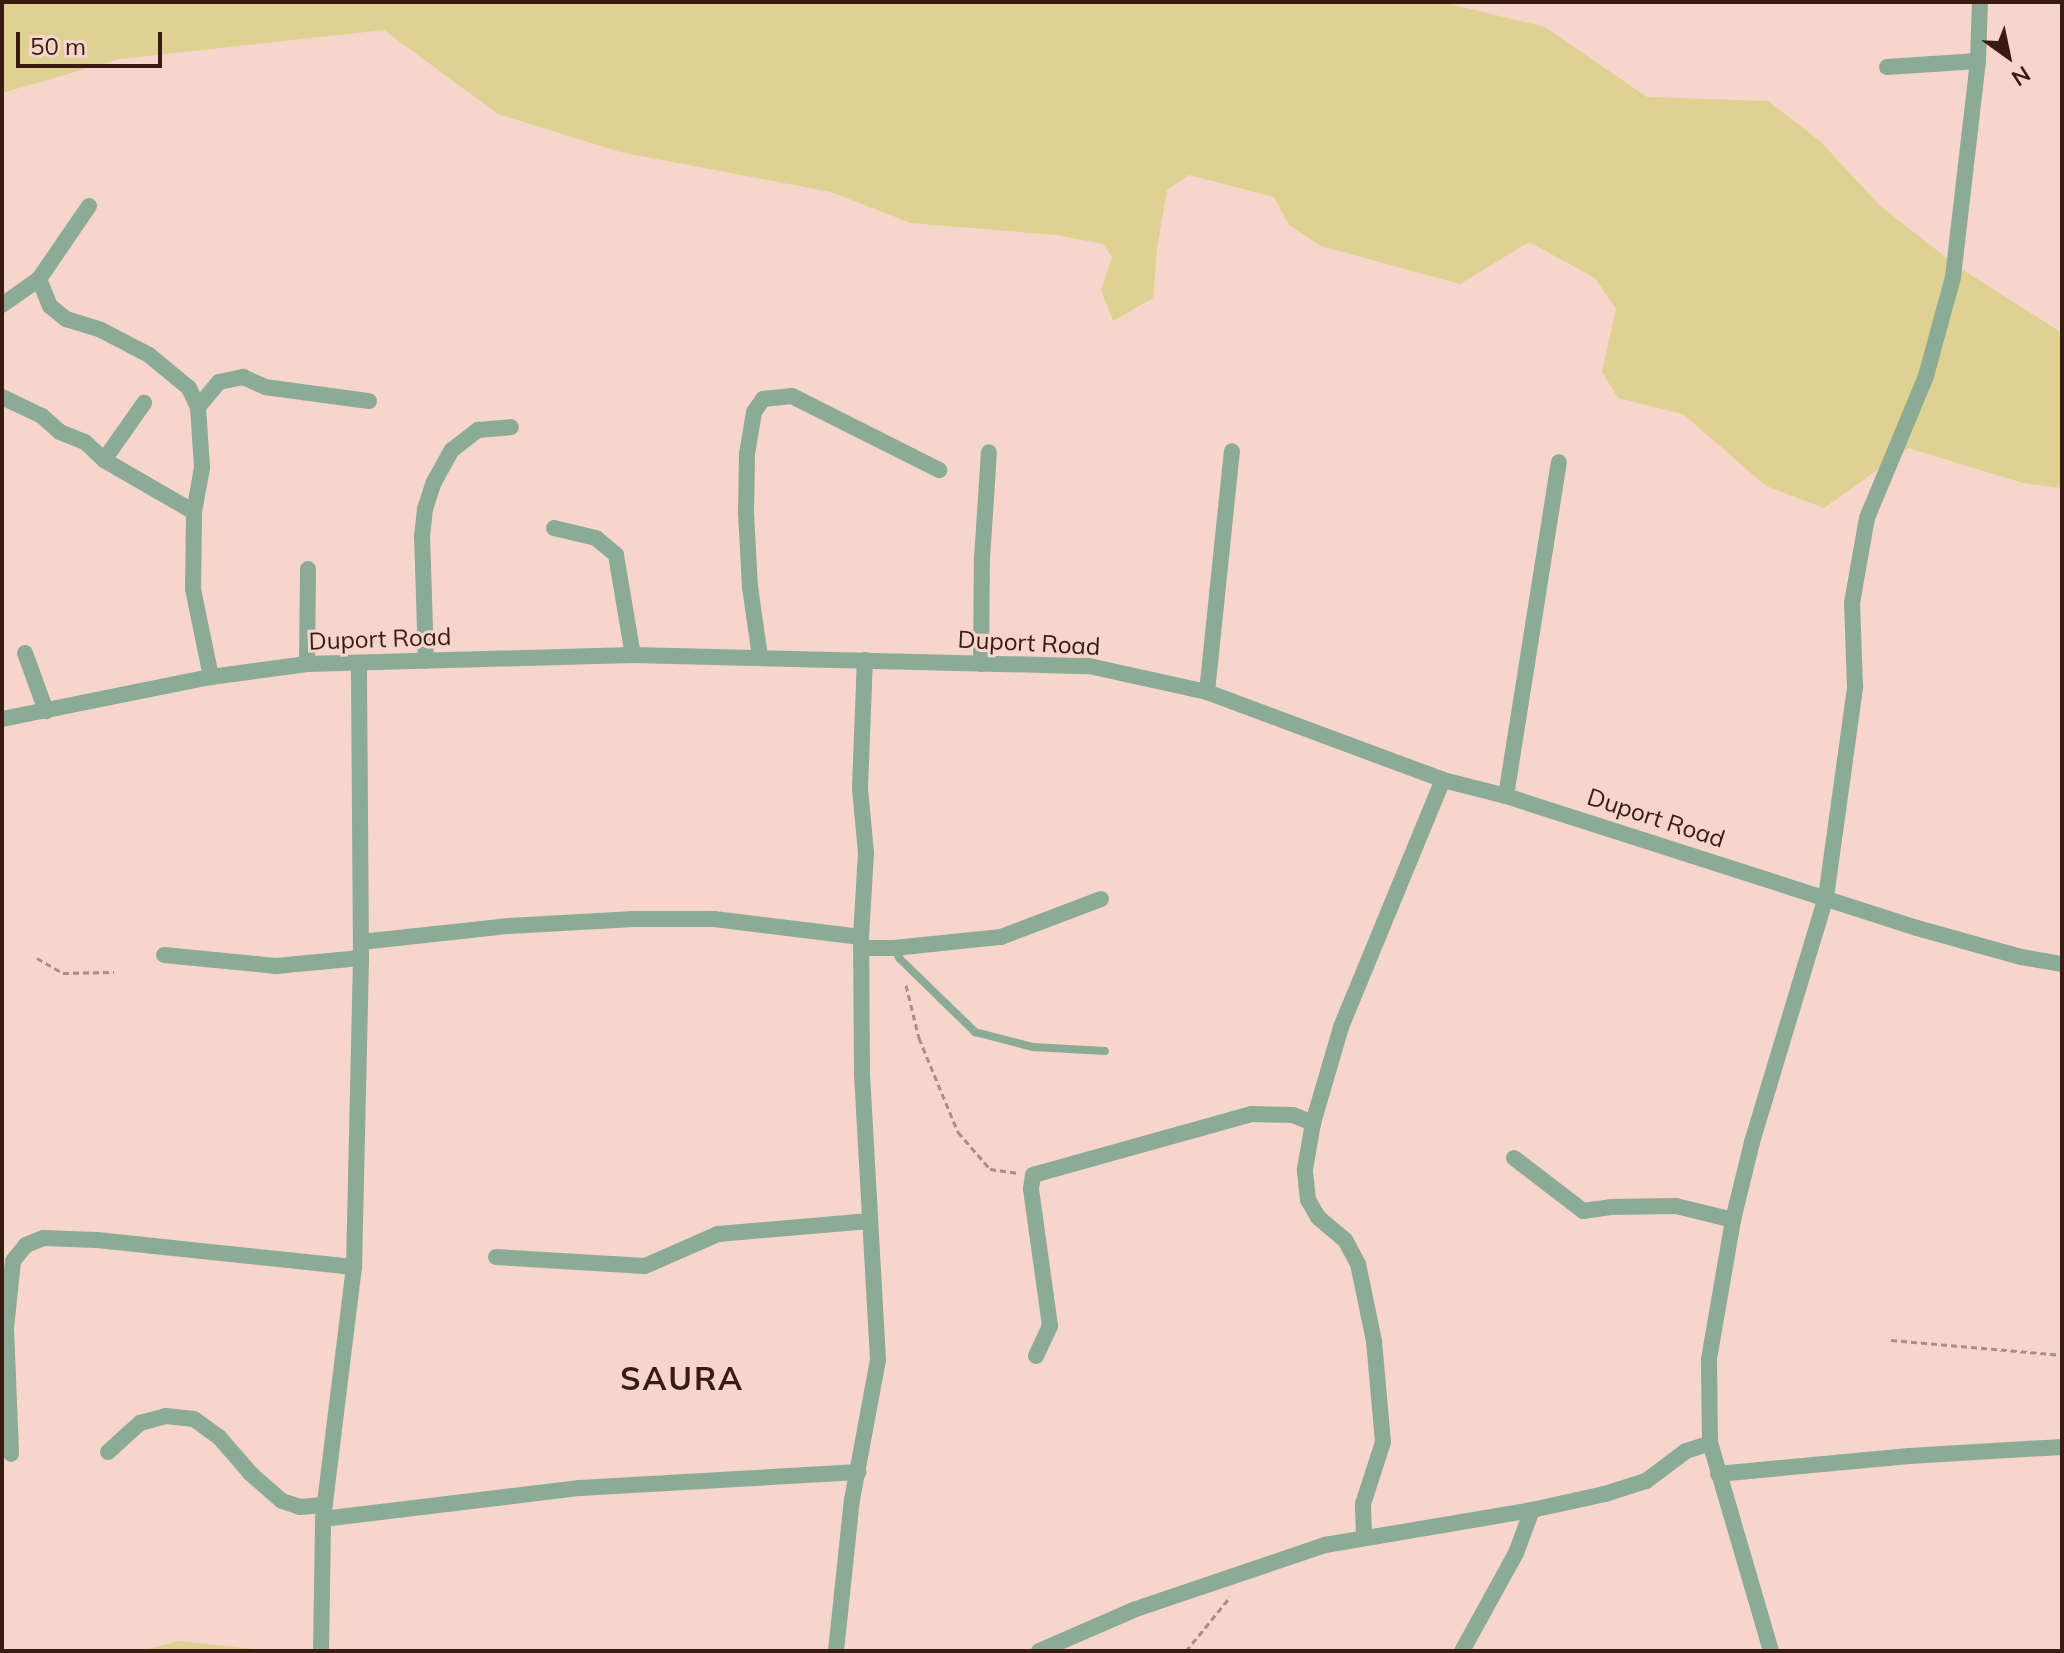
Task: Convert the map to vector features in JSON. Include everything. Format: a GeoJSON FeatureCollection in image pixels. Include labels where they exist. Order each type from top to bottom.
{"type":"FeatureCollection","features":[{"type":"Feature","properties":{"kind":"street"},"geometry":{"type":"LineString","coordinates":[[1771,1651],[1710,1443],[1709,1359],[1733,1220],[1780,1043],[1826,897],[1855,687],[1852,603],[1867,518],[1926,376],[1953,277],[1978,61],[1980,2]]}},
{"type":"Feature","properties":{"kind":"street"},"geometry":{"type":"LineString","coordinates":[[1887,67],[1978,61]]}},
{"type":"Feature","properties":{"kind":"street"},"geometry":{"type":"LineString","coordinates":[[6,299],[39,279],[89,206]]}},
{"type":"Feature","properties":{"kind":"street"},"geometry":{"type":"LineString","coordinates":[[39,279],[50,306],[66,319],[101,330],[149,355],[189,388],[198,407],[202,468],[194,512],[193,589],[211,677]]}},
{"type":"Feature","properties":{"kind":"street"},"geometry":{"type":"LineString","coordinates":[[198,407],[219,382],[243,377],[265,387],[369,401]]}},
{"type":"Feature","properties":{"kind":"street"},"geometry":{"type":"LineString","coordinates":[[760,657],[750,587],[746,513],[747,454],[754,412],[763,399],[792,396],[907,451],[939,470]]}},
{"type":"Feature","properties":{"kind":"street"},"geometry":{"type":"LineString","coordinates":[[2,397],[85,442],[104,460],[194,512]]}},
{"type":"Feature","properties":{"kind":"street"},"geometry":{"type":"LineString","coordinates":[[104,460],[144,403]]}},
{"type":"Feature","properties":{"kind":"street"},"geometry":{"type":"LineString","coordinates":[[426,661],[422,537],[425,509],[434,482],[452,450],[478,430],[511,427]]}},
{"type":"Feature","properties":{"kind":"street"},"geometry":{"type":"LineString","coordinates":[[1207,692],[1232,451]]}},
{"type":"Feature","properties":{"kind":"street"},"geometry":{"type":"LineString","coordinates":[[981,664],[982,559],[989,452]]}},
{"type":"Feature","properties":{"kind":"street"},"geometry":{"type":"LineString","coordinates":[[1506,796],[1559,462]]}},
{"type":"Feature","properties":{"kind":"street"},"geometry":{"type":"LineString","coordinates":[[554,528],[596,538],[616,555],[633,655]]}},
{"type":"Feature","properties":{"kind":"street"},"geometry":{"type":"LineString","coordinates":[[307,664],[308,569]]}},
{"type":"Feature","properties":{"kind":"street"},"geometry":{"type":"LineString","coordinates":[[25,653],[46,711]]}},
{"type":"Feature","properties":{"kind":"street","name":"Duport Road"},"geometry":{"type":"LineString","coordinates":[[2,719],[211,677],[307,664],[633,655],[1089,666],[1207,692],[1443,780],[1506,796],[2021,957],[2062,964]]}},
{"type":"Feature","properties":{"kind":"street"},"geometry":{"type":"LineString","coordinates":[[836,1651],[852,1500],[878,1360],[869,1221],[861,942],[866,853],[860,788],[865,660]]}},
{"type":"Feature","properties":{"kind":"street"},"geometry":{"type":"LineString","coordinates":[[321,1651],[324,1512],[354,1267],[361,950],[359,663]]}},
{"type":"Feature","properties":{"kind":"street"},"geometry":{"type":"LineString","coordinates":[[1364,1536],[1363,1504],[1383,1442],[1384,1418],[1374,1341],[1358,1264],[1345,1240],[1318,1217],[1308,1200],[1305,1169],[1313,1123],[1341,1027],[1443,780]]}},
{"type":"Feature","properties":{"kind":"street"},"geometry":{"type":"LineString","coordinates":[[164,955],[276,966],[509,926],[634,919],[714,919],[861,942],[897,954],[1001,937],[1101,899]]}},
{"type":"Feature","properties":{"kind":"street"},"geometry":{"type":"LineString","coordinates":[[1036,1356],[1050,1326],[1031,1189],[1033,1175],[1252,1114],[1293,1115],[1313,1123]]}},
{"type":"Feature","properties":{"kind":"street"},"geometry":{"type":"LineString","coordinates":[[1514,1158],[1583,1211],[1611,1207],[1676,1206],[1733,1220]]}},
{"type":"Feature","properties":{"kind":"street"},"geometry":{"type":"LineString","coordinates":[[496,1257],[645,1266],[718,1234],[869,1221]]}},
{"type":"Feature","properties":{"kind":"street"},"geometry":{"type":"LineString","coordinates":[[11,1454],[4,1331],[13,1261],[26,1245],[43,1238],[111,1241],[354,1267]]}},
{"type":"Feature","properties":{"kind":"street"},"geometry":{"type":"LineString","coordinates":[[108,1452],[140,1423],[166,1416],[194,1419],[219,1437],[251,1474],[282,1501],[324,1512],[580,1488],[859,1472]]}},
{"type":"Feature","properties":{"kind":"street"},"geometry":{"type":"LineString","coordinates":[[1039,1651],[1136,1609],[1325,1545],[1532,1510],[1646,1481],[1686,1451],[1710,1443]]}},
{"type":"Feature","properties":{"kind":"street"},"geometry":{"type":"LineString","coordinates":[[1718,1474],[1909,1456],[2062,1447]]}},
{"type":"Feature","properties":{"kind":"street"},"geometry":{"type":"LineString","coordinates":[[1462,1651],[1516,1553],[1532,1510]]}},
{"type":"Feature","properties":{"kind":"lane"},"geometry":{"type":"LineString","coordinates":[[897,954],[975,1032],[1033,1047],[1105,1051]]}},
{"type":"Feature","properties":{"kind":"path"},"geometry":{"type":"LineString","coordinates":[[897,954],[919,1038],[958,1132],[990,1169],[1033,1175]]}},
{"type":"Feature","properties":{"kind":"path"},"geometry":{"type":"LineString","coordinates":[[37,958],[63,973],[114,972]]}},
{"type":"Feature","properties":{"kind":"path"},"geometry":{"type":"LineString","coordinates":[[1891,1340],[2062,1355]]}},
{"type":"Feature","properties":{"kind":"path"},"geometry":{"type":"LineString","coordinates":[[1186,1651],[1253,1570]]}},
{"type":"Feature","properties":{"kind":"shaded area"},"geometry":{"type":"Polygon","coordinates":[[[2,2],[1442,2],[1545,27],[1647,97],[1768,101],[1821,142],[1879,205],[1957,266],[2062,333],[2062,488],[2023,483],[1908,448],[1824,508],[1766,486],[1683,414],[1618,398],[1602,372],[1616,309],[1595,278],[1529,242],[1460,284],[1321,246],[1289,225],[1274,197],[1189,175],[1167,190],[1157,248],[1153,298],[1113,321],[1101,290],[1112,257],[1103,244],[1057,235],[911,223],[831,192],[620,152],[498,114],[384,30],[120,59],[2,93],[2,2]]]}},
{"type":"Feature","properties":{"kind":"shaded area"},"geometry":{"type":"Polygon","coordinates":[[[179,1641],[271,1651],[140,1651],[179,1641]]]}},
{"type":"Feature","properties":{"kind":"district","name":"SAURA"},"geometry":{"type":"Point","coordinates":[682,1378]}}]}
